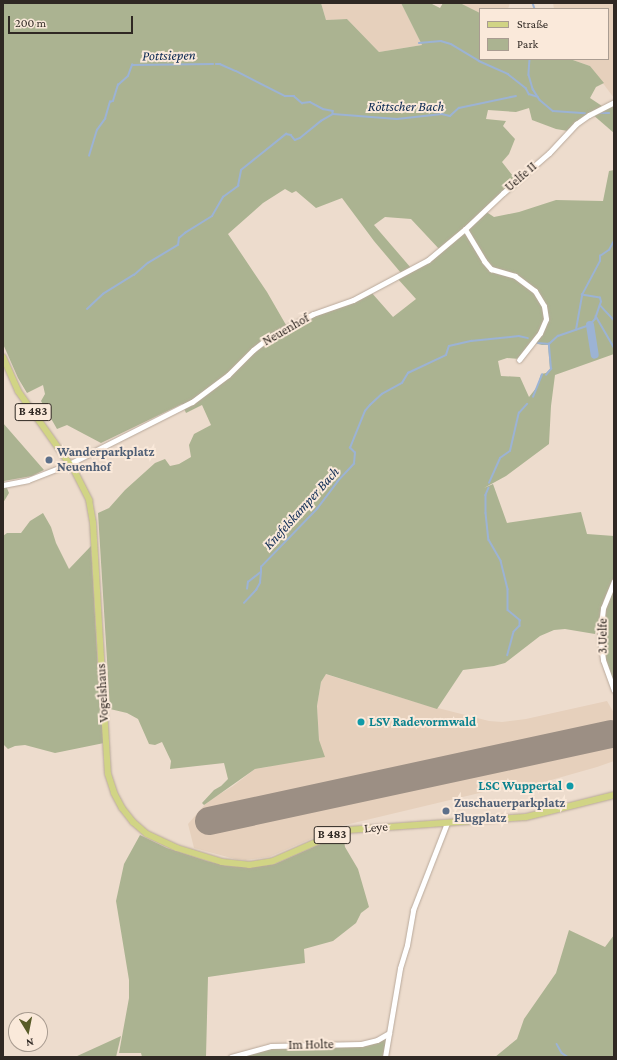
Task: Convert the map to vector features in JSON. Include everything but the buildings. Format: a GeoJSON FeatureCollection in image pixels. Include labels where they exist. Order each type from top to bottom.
{"type":"FeatureCollection","features":[{"type":"Feature","properties":{"kind":"main road","name":"B 483"},"geometry":{"type":"LineString","coordinates":[[3,357],[18,390],[69,464]]}},
{"type":"Feature","properties":{"kind":"main road","name":"Vogelshaus"},"geometry":{"type":"LineString","coordinates":[[69,464],[84,489],[92,515],[107,762],[114,794],[130,818],[147,834],[177,848],[222,862]]}},
{"type":"Feature","properties":{"kind":"main road","name":"Leye"},"geometry":{"type":"LineString","coordinates":[[222,862],[249,865],[273,861],[332,835],[348,830],[508,819],[536,815],[614,795]]}},
{"type":"Feature","properties":{"kind":"street","name":"Uelfe II"},"geometry":{"type":"LineString","coordinates":[[466,229],[503,193],[555,147],[576,124],[589,115],[614,102]]}},
{"type":"Feature","properties":{"kind":"street"},"geometry":{"type":"LineString","coordinates":[[466,229],[484,261],[491,269],[515,276],[535,291],[544,306],[546,319],[540,333],[519,360]]}},
{"type":"Feature","properties":{"kind":"street","name":"Neuenhof"},"geometry":{"type":"LineString","coordinates":[[3,485],[28,480],[69,464],[192,402],[233,371],[253,350],[271,336],[313,314],[353,300],[420,265],[466,229]]}},
{"type":"Feature","properties":{"kind":"street","name":"3.Uelfe"},"geometry":{"type":"LineString","coordinates":[[614,581],[603,608],[600,638],[603,660],[614,690]]}},
{"type":"Feature","properties":{"kind":"street"},"geometry":{"type":"LineString","coordinates":[[385,1057],[400,968],[407,945],[413,910],[448,823]]}},
{"type":"Feature","properties":{"kind":"street","name":"Im Holte"},"geometry":{"type":"LineString","coordinates":[[232,1057],[271,1046],[366,1044],[380,1039],[389,1033]]}},
{"type":"Feature","properties":{"kind":"shaded area"},"geometry":{"type":"Polygon","coordinates":[[[321,3],[401,3],[422,45],[379,52],[347,19],[326,20],[321,3]]]}},
{"type":"Feature","properties":{"kind":"shaded area"},"geometry":{"type":"Polygon","coordinates":[[[460,3],[510,3],[508,8],[479,8],[479,12],[460,3]]]}},
{"type":"Feature","properties":{"kind":"shaded area"},"geometry":{"type":"Polygon","coordinates":[[[553,3],[614,3],[614,98],[590,66],[573,60],[609,60],[609,8],[554,8],[553,3]]]}},
{"type":"Feature","properties":{"kind":"shaded area"},"geometry":{"type":"Polygon","coordinates":[[[325,674],[422,704],[489,721],[502,722],[526,719],[607,701],[614,713],[614,761],[537,784],[492,790],[341,826],[269,857],[245,860],[235,859],[194,848],[188,824],[208,801],[233,786],[255,769],[268,767],[319,740],[317,706],[321,682],[325,674]]]}},
{"type":"Feature","properties":{"kind":"green space"},"geometry":{"type":"Polygon","coordinates":[[[3,3],[321,3],[326,20],[347,19],[379,52],[422,45],[401,3],[430,3],[440,8],[443,3],[460,3],[479,12],[479,60],[573,60],[590,66],[604,83],[596,87],[590,98],[602,106],[582,118],[568,131],[556,129],[532,120],[529,108],[516,112],[488,110],[486,119],[506,121],[503,126],[515,139],[509,154],[502,162],[516,180],[440,250],[411,219],[385,217],[374,225],[411,268],[401,273],[374,241],[342,198],[316,208],[296,191],[292,193],[285,189],[263,203],[228,234],[267,292],[286,325],[254,348],[256,351],[282,331],[371,292],[393,317],[416,299],[397,278],[429,261],[465,231],[490,270],[514,276],[535,291],[544,306],[545,321],[537,338],[519,359],[507,358],[498,361],[501,376],[520,377],[529,397],[537,387],[541,374],[546,373],[550,369],[548,345],[535,343],[546,321],[547,310],[535,290],[511,273],[495,270],[489,266],[466,229],[485,211],[494,217],[519,212],[556,200],[603,201],[609,171],[614,170],[614,354],[555,375],[551,406],[549,444],[506,476],[484,488],[493,484],[507,523],[581,512],[587,534],[614,536],[614,577],[604,600],[595,634],[565,629],[554,630],[540,636],[505,663],[463,670],[437,709],[326,674],[321,682],[317,706],[319,740],[325,757],[255,769],[204,805],[202,803],[214,790],[228,779],[224,763],[170,769],[171,761],[162,742],[155,745],[149,744],[138,719],[127,713],[110,709],[98,513],[109,508],[125,490],[155,463],[165,459],[170,466],[179,464],[191,457],[189,445],[194,434],[211,425],[202,405],[186,413],[182,404],[101,443],[67,425],[57,429],[41,401],[45,394],[43,385],[27,393],[18,378],[3,344],[3,3]]]}},
{"type":"Feature","properties":{"kind":"green space"},"geometry":{"type":"Polygon","coordinates":[[[614,103],[614,133],[592,114],[614,103]]]}},
{"type":"Feature","properties":{"kind":"green space"},"geometry":{"type":"Polygon","coordinates":[[[3,423],[44,470],[32,476],[4,481],[9,493],[3,503],[3,423]]]}},
{"type":"Feature","properties":{"kind":"green space"},"geometry":{"type":"Polygon","coordinates":[[[43,513],[51,527],[56,543],[69,569],[91,546],[100,705],[104,743],[55,753],[25,745],[15,746],[8,749],[3,744],[3,536],[7,533],[21,533],[30,521],[43,513]]]}},
{"type":"Feature","properties":{"kind":"green space"},"geometry":{"type":"Polygon","coordinates":[[[614,587],[614,684],[605,656],[602,631],[608,599],[614,587]]]}},
{"type":"Feature","properties":{"kind":"green space"},"geometry":{"type":"Polygon","coordinates":[[[343,834],[345,847],[358,869],[369,907],[361,913],[356,923],[333,941],[304,949],[305,963],[208,977],[206,1057],[142,1057],[141,1053],[119,1053],[129,998],[129,980],[116,901],[124,864],[140,835],[167,848],[207,861],[227,866],[251,867],[275,864],[343,834]]]}},
{"type":"Feature","properties":{"kind":"green space"},"geometry":{"type":"Polygon","coordinates":[[[569,930],[605,947],[614,935],[614,1057],[495,1057],[517,1039],[524,1019],[556,973],[569,930]]]}},
{"type":"Feature","properties":{"kind":"green space"},"geometry":{"type":"Polygon","coordinates":[[[121,1036],[116,1057],[75,1057],[121,1036]]]}},
{"type":"Feature","properties":{"kind":"green space"},"geometry":{"type":"Polygon","coordinates":[[[388,1036],[384,1057],[233,1057],[271,1046],[352,1045],[388,1036]]]}},
{"type":"Feature","properties":{"kind":"waterway"},"geometry":{"type":"LineString","coordinates":[[533,3],[535,8]]}},
{"type":"Feature","properties":{"kind":"waterway"},"geometry":{"type":"LineString","coordinates":[[419,43],[441,41],[451,44],[479,61],[508,74],[526,88],[529,94],[538,97]]}},
{"type":"Feature","properties":{"kind":"waterway"},"geometry":{"type":"LineString","coordinates":[[530,60],[529,75],[533,89],[540,100],[553,111],[585,113]]}},
{"type":"Feature","properties":{"kind":"waterway","name":"Pottsiepen"},"geometry":{"type":"LineString","coordinates":[[89,156],[97,130],[105,119],[110,102],[113,101],[118,85],[128,76],[132,65],[213,64]]}},
{"type":"Feature","properties":{"kind":"waterway","name":"Pottsiepen"},"geometry":{"type":"LineString","coordinates":[[216,64],[220,64],[236,71],[285,96],[294,96],[302,103],[310,102],[323,109],[333,111],[333,114]]}},
{"type":"Feature","properties":{"kind":"waterway","name":"Röttscher Bach"},"geometry":{"type":"LineString","coordinates":[[87,309],[103,294],[134,275],[148,263],[178,245],[179,238],[212,216],[223,197],[238,186],[241,170],[286,134],[291,135],[295,140],[300,138],[321,121],[333,114],[397,119],[442,114],[450,116],[459,108],[516,96]]}},
{"type":"Feature","properties":{"kind":"waterway"},"geometry":{"type":"LineString","coordinates":[[597,113],[609,113]]}},
{"type":"Feature","properties":{"kind":"waterway"},"geometry":{"type":"LineString","coordinates":[[549,344],[558,336],[590,325],[595,319],[601,302],[600,298],[582,295],[600,261],[600,256],[609,250],[614,241]]}},
{"type":"Feature","properties":{"kind":"waterway"},"geometry":{"type":"LineString","coordinates":[[576,330],[582,295]]}},
{"type":"Feature","properties":{"kind":"waterway"},"geometry":{"type":"LineString","coordinates":[[600,305],[614,320]]}},
{"type":"Feature","properties":{"kind":"waterway"},"geometry":{"type":"LineString","coordinates":[[596,316],[614,347]]}},
{"type":"Feature","properties":{"kind":"waterway"},"geometry":{"type":"LineString","coordinates":[[590,325],[595,355]]}},
{"type":"Feature","properties":{"kind":"waterway","name":"Knefelskamper Bach"},"geometry":{"type":"LineString","coordinates":[[247,589],[248,582],[261,572],[261,567],[317,509],[337,482],[354,464],[355,453],[350,448],[365,411],[382,394],[402,383],[408,373],[446,355],[449,346],[471,341],[519,336],[528,338]]}},
{"type":"Feature","properties":{"kind":"waterway","name":"Knefelskamper Bach"},"geometry":{"type":"LineString","coordinates":[[538,343],[549,344]]}},
{"type":"Feature","properties":{"kind":"waterway"},"geometry":{"type":"LineString","coordinates":[[546,375],[551,369],[549,344]]}},
{"type":"Feature","properties":{"kind":"waterway"},"geometry":{"type":"LineString","coordinates":[[533,397],[542,375]]}},
{"type":"Feature","properties":{"kind":"waterway"},"geometry":{"type":"LineString","coordinates":[[489,483],[500,458],[510,451],[519,413],[527,404]]}},
{"type":"Feature","properties":{"kind":"waterway"},"geometry":{"type":"LineString","coordinates":[[489,488],[486,495],[489,540],[501,561],[508,589],[508,610],[520,620],[520,626],[514,632],[508,655]]}},
{"type":"Feature","properties":{"kind":"waterway","name":"Knefelskamper Bach"},"geometry":{"type":"LineString","coordinates":[[244,603],[256,590],[260,583],[261,572]]}},
{"type":"Feature","properties":{"kind":"waterway"},"geometry":{"type":"LineString","coordinates":[[557,1044],[562,1053],[568,1057]]}},
{"type":"Feature","properties":{"kind":"runway"},"geometry":{"type":"LineString","coordinates":[[209,821],[611,734]]}},
{"type":"Feature","properties":{"kind":"place","name":"Wanderparkplatz Neuenhof"},"geometry":{"type":"Point","coordinates":[49,460]}},
{"type":"Feature","properties":{"kind":"place","name":"LSV Radevormwald"},"geometry":{"type":"Point","coordinates":[361,722]}},
{"type":"Feature","properties":{"kind":"place","name":"LSC Wuppertal"},"geometry":{"type":"Point","coordinates":[570,786]}},
{"type":"Feature","properties":{"kind":"place","name":"Zuschauerparkplatz Flugplatz"},"geometry":{"type":"Point","coordinates":[446,811]}}]}
